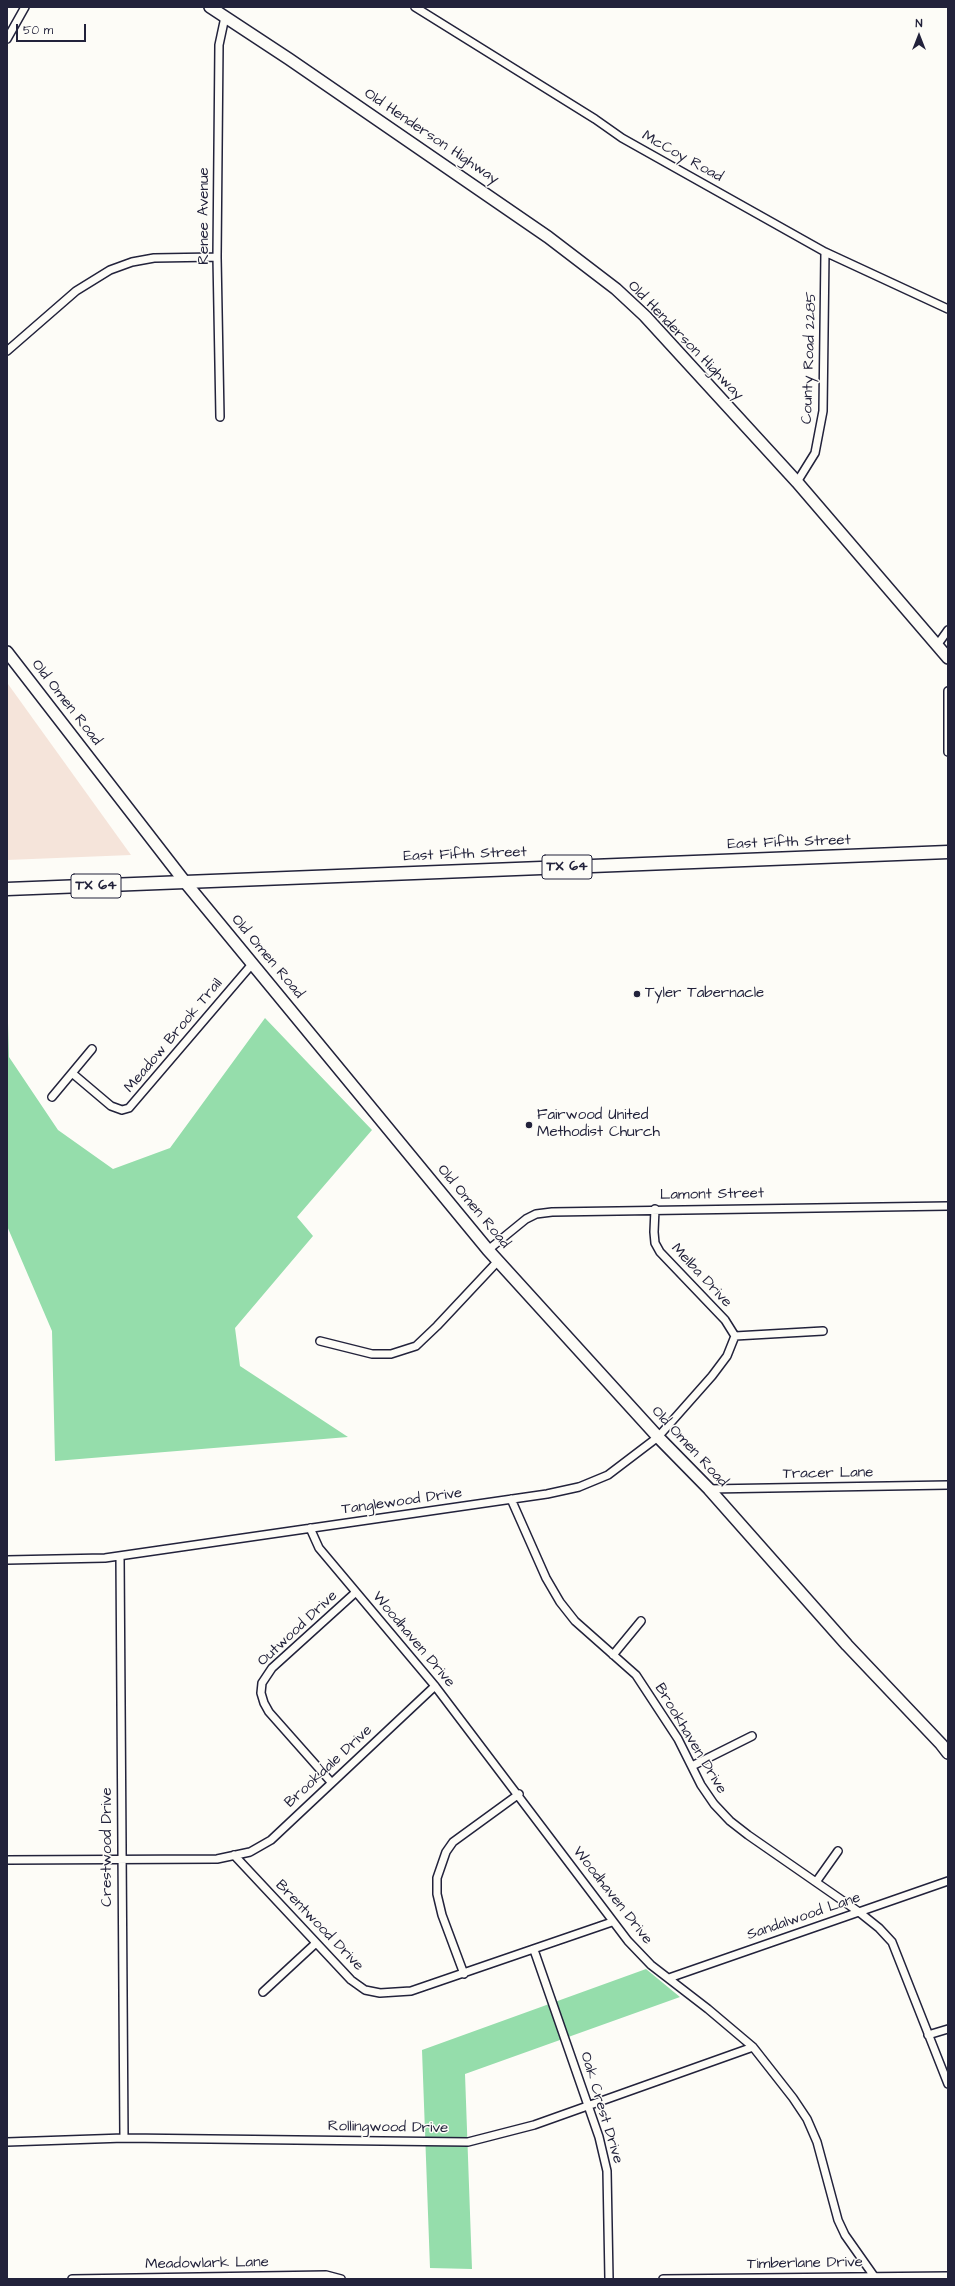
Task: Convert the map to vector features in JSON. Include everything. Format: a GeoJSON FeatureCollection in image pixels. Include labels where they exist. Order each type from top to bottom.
{"type":"FeatureCollection","features":[{"type":"Feature","properties":{"kind":"main road","name":"East Fifth Street"},"geometry":{"type":"LineString","coordinates":[[7,889],[948,852]]}},
{"type":"Feature","properties":{"kind":"street"},"geometry":{"type":"LineString","coordinates":[[7,39],[25,7]]}},
{"type":"Feature","properties":{"kind":"street","name":"Old Henderson Highway"},"geometry":{"type":"LineString","coordinates":[[210,7],[497,201],[586,265],[645,316],[797,482],[938,644],[948,658]]}},
{"type":"Feature","properties":{"kind":"street","name":"McCoy Road"},"geometry":{"type":"LineString","coordinates":[[415,7],[596,119],[622,138],[824,252],[948,309]]}},
{"type":"Feature","properties":{"kind":"street","name":"Renee Avenue"},"geometry":{"type":"LineString","coordinates":[[220,417],[217,257],[219,45],[225,17]]}},
{"type":"Feature","properties":{"kind":"street","name":"County Road 2285"},"geometry":{"type":"LineString","coordinates":[[797,482],[815,453],[824,411],[824,252]]}},
{"type":"Feature","properties":{"kind":"street"},"geometry":{"type":"LineString","coordinates":[[7,351],[76,290],[110,270],[132,262],[154,258],[217,257]]}},
{"type":"Feature","properties":{"kind":"street"},"geometry":{"type":"LineString","coordinates":[[938,644],[948,630]]}},
{"type":"Feature","properties":{"kind":"street","name":"Old Omen Road"},"geometry":{"type":"LineString","coordinates":[[7,652],[185,882],[488,1250],[658,1437],[709,1489],[847,1645],[948,1753]]}},
{"type":"Feature","properties":{"kind":"street"},"geometry":{"type":"LineString","coordinates":[[948,691],[948,752]]}},
{"type":"Feature","properties":{"kind":"street","name":"Meadow Brook Trail"},"geometry":{"type":"LineString","coordinates":[[72,1073],[111,1106],[122,1110],[129,1108],[253,963]]}},
{"type":"Feature","properties":{"kind":"street"},"geometry":{"type":"LineString","coordinates":[[52,1097],[92,1049]]}},
{"type":"Feature","properties":{"kind":"street","name":"Lamont Street"},"geometry":{"type":"LineString","coordinates":[[488,1250],[526,1219],[536,1214],[655,1209],[948,1206]]}},
{"type":"Feature","properties":{"kind":"street","name":"Melba Drive"},"geometry":{"type":"LineString","coordinates":[[655,1209],[655,1243],[660,1252],[725,1320],[735,1336]]}},
{"type":"Feature","properties":{"kind":"street"},"geometry":{"type":"LineString","coordinates":[[320,1341],[372,1354],[391,1354],[416,1346],[437,1326],[498,1261]]}},
{"type":"Feature","properties":{"kind":"street"},"geometry":{"type":"LineString","coordinates":[[735,1336],[823,1331]]}},
{"type":"Feature","properties":{"kind":"street","name":"Tanglewood Drive"},"geometry":{"type":"LineString","coordinates":[[7,1560],[76,1560],[120,1556],[511,1499],[579,1487],[608,1475],[658,1437],[712,1376],[727,1356],[735,1336]]}},
{"type":"Feature","properties":{"kind":"street","name":"Tracer Lane"},"geometry":{"type":"LineString","coordinates":[[709,1489],[948,1485]]}},
{"type":"Feature","properties":{"kind":"street","name":"Brookhaven Drive"},"geometry":{"type":"LineString","coordinates":[[511,1499],[546,1578],[560,1602],[575,1621],[636,1675],[678,1739],[714,1804],[730,1821],[859,1912],[879,1928],[892,1942],[948,2084]]}},
{"type":"Feature","properties":{"kind":"street","name":"Woodhaven Drive"},"geometry":{"type":"LineString","coordinates":[[310,1528],[319,1548],[435,1686],[519,1794],[612,1922],[651,1965],[753,2047],[807,2120],[817,2142],[838,2220],[845,2235],[875,2278]]}},
{"type":"Feature","properties":{"kind":"street","name":"Crestwood Drive"},"geometry":{"type":"LineString","coordinates":[[120,1556],[124,2138]]}},
{"type":"Feature","properties":{"kind":"street","name":"Outwood Drive"},"geometry":{"type":"LineString","coordinates":[[331,1782],[269,1712],[261,1693],[262,1683],[272,1668],[356,1592]]}},
{"type":"Feature","properties":{"kind":"street"},"geometry":{"type":"LineString","coordinates":[[613,1655],[641,1621]]}},
{"type":"Feature","properties":{"kind":"street","name":"Brookdale Drive"},"geometry":{"type":"LineString","coordinates":[[234,1855],[250,1852],[271,1840],[331,1782],[435,1686]]}},
{"type":"Feature","properties":{"kind":"street"},"geometry":{"type":"LineString","coordinates":[[692,1766],[752,1736]]}},
{"type":"Feature","properties":{"kind":"street"},"geometry":{"type":"LineString","coordinates":[[464,1974],[442,1915],[437,1894],[438,1878],[446,1852],[453,1842],[519,1794]]}},
{"type":"Feature","properties":{"kind":"street"},"geometry":{"type":"LineString","coordinates":[[816,1882],[838,1851]]}},
{"type":"Feature","properties":{"kind":"street"},"geometry":{"type":"LineString","coordinates":[[7,1860],[217,1859],[234,1855]]}},
{"type":"Feature","properties":{"kind":"street","name":"Brentwood Drive"},"geometry":{"type":"LineString","coordinates":[[234,1855],[351,1980],[365,1990],[380,1993],[403,1992],[464,1974],[612,1922]]}},
{"type":"Feature","properties":{"kind":"street","name":"Sandalwood Lane"},"geometry":{"type":"LineString","coordinates":[[668,1978],[948,1881]]}},
{"type":"Feature","properties":{"kind":"street"},"geometry":{"type":"LineString","coordinates":[[263,1992],[316,1943]]}},
{"type":"Feature","properties":{"kind":"street","name":"Oak Crest Drive"},"geometry":{"type":"LineString","coordinates":[[534,1950],[590,2105],[607,2171],[609,2279]]}},
{"type":"Feature","properties":{"kind":"street"},"geometry":{"type":"LineString","coordinates":[[928,2035],[948,2029]]}},
{"type":"Feature","properties":{"kind":"street","name":"Rollingwood Drive"},"geometry":{"type":"LineString","coordinates":[[7,2142],[124,2138],[468,2142],[513,2131],[753,2047]]}},
{"type":"Feature","properties":{"kind":"street","name":"Meadowlark Lane"},"geometry":{"type":"LineString","coordinates":[[72,2279],[326,2275],[341,2279]]}},
{"type":"Feature","properties":{"kind":"street","name":"Timberlane Drive"},"geometry":{"type":"LineString","coordinates":[[663,2279],[875,2278],[948,2276]]}},
{"type":"Feature","properties":{"kind":"shaded area"},"geometry":{"type":"Polygon","coordinates":[[[8,684],[131,855],[7,860],[8,684]]]}},
{"type":"Feature","properties":{"kind":"green space"},"geometry":{"type":"Polygon","coordinates":[[[7,989],[9,1057],[58,1130],[113,1169],[170,1148],[265,1018],[372,1130],[297,1217],[313,1236],[235,1328],[240,1366],[348,1437],[55,1461],[52,1331],[7,1226],[7,989]]]}},
{"type":"Feature","properties":{"kind":"green space"},"geometry":{"type":"Polygon","coordinates":[[[646,1969],[680,1997],[465,2074],[472,2269],[430,2268],[422,2050],[646,1969]]]}},
{"type":"Feature","properties":{"kind":"place","name":"Tyler Tabernacle"},"geometry":{"type":"Point","coordinates":[637,994]}},
{"type":"Feature","properties":{"kind":"place","name":"Fairwood United Methodist Church"},"geometry":{"type":"Point","coordinates":[529,1125]}}]}
